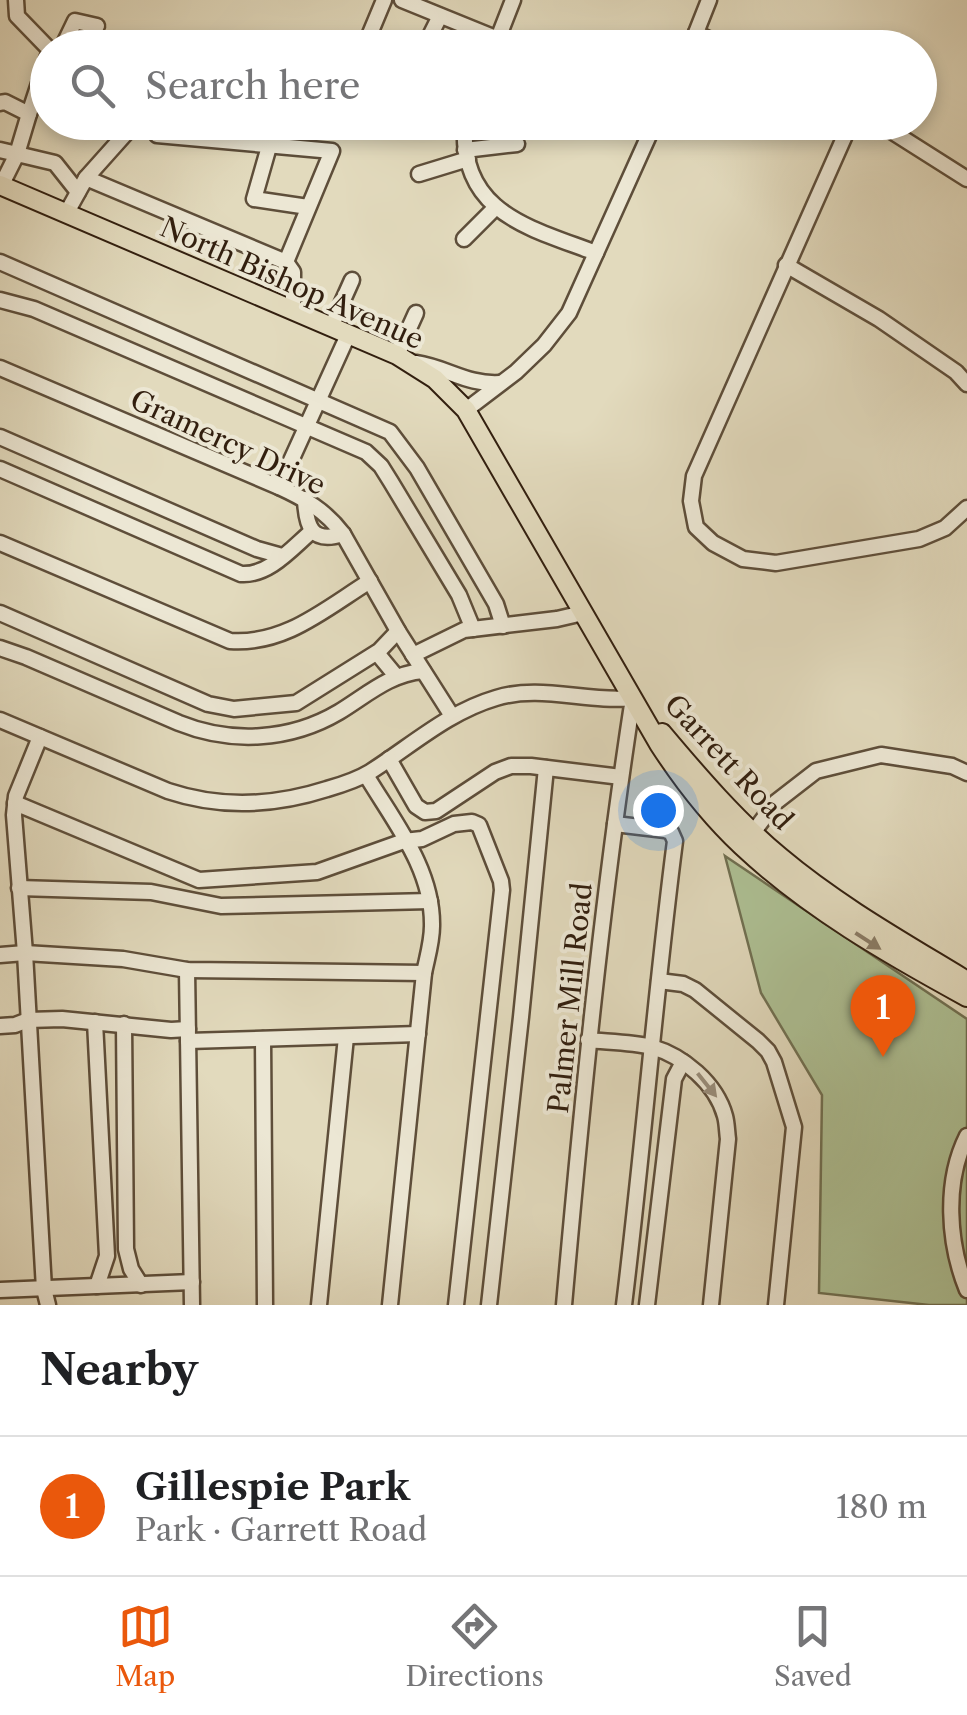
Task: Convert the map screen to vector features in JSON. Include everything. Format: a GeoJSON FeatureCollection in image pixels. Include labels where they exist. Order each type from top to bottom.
{"type":"FeatureCollection","features":[{"type":"Feature","properties":{"kind":"main road","name":"North Bishop Avenue"},"geometry":{"type":"LineString","coordinates":[[1,186],[402,358],[435,380],[466,410],[633,698]]}},
{"type":"Feature","properties":{"kind":"main road","name":"Garrett Road"},"geometry":{"type":"LineString","coordinates":[[633,698],[684,782],[804,896],[869,943],[967,997]]}},
{"type":"Feature","properties":{"kind":"main road","name":"Garrett Road"},"geometry":{"type":"LineString","coordinates":[[748,839],[967,980]]}},
{"type":"Feature","properties":{"kind":"street"},"geometry":{"type":"LineString","coordinates":[[16,0],[17,16],[31,30]]}},
{"type":"Feature","properties":{"kind":"street"},"geometry":{"type":"LineString","coordinates":[[372,30],[384,0]]}},
{"type":"Feature","properties":{"kind":"street"},"geometry":{"type":"LineString","coordinates":[[402,0],[469,30]]}},
{"type":"Feature","properties":{"kind":"street"},"geometry":{"type":"LineString","coordinates":[[501,30],[514,0]]}},
{"type":"Feature","properties":{"kind":"street"},"geometry":{"type":"LineString","coordinates":[[697,30],[709,0]]}},
{"type":"Feature","properties":{"kind":"street"},"geometry":{"type":"LineString","coordinates":[[433,30],[440,16]]}},
{"type":"Feature","properties":{"kind":"street"},"geometry":{"type":"LineString","coordinates":[[71,30],[75,21],[97,26]]}},
{"type":"Feature","properties":{"kind":"street"},"geometry":{"type":"LineString","coordinates":[[0,103],[29,114]]}},
{"type":"Feature","properties":{"kind":"street"},"geometry":{"type":"LineString","coordinates":[[1,186],[17,154],[30,111]]}},
{"type":"Feature","properties":{"kind":"street"},"geometry":{"type":"LineString","coordinates":[[66,214],[86,178],[120,140]]}},
{"type":"Feature","properties":{"kind":"street"},"geometry":{"type":"LineString","coordinates":[[235,140],[332,150],[286,262]]}},
{"type":"Feature","properties":{"kind":"street"},"geometry":{"type":"LineString","coordinates":[[271,140],[254,198],[308,207]]}},
{"type":"Feature","properties":{"kind":"street"},"geometry":{"type":"LineString","coordinates":[[466,140],[472,176],[491,203],[518,223],[596,253]]}},
{"type":"Feature","properties":{"kind":"street"},"geometry":{"type":"LineString","coordinates":[[466,410],[544,345],[569,313],[648,140]]}},
{"type":"Feature","properties":{"kind":"street"},"geometry":{"type":"LineString","coordinates":[[843,140],[694,476],[690,501],[696,528],[713,544],[743,558],[776,563],[920,539],[945,528],[967,508]]}},
{"type":"Feature","properties":{"kind":"street"},"geometry":{"type":"LineString","coordinates":[[905,140],[967,179]]}},
{"type":"Feature","properties":{"kind":"street"},"geometry":{"type":"LineString","coordinates":[[419,174],[466,155],[517,144]]}},
{"type":"Feature","properties":{"kind":"street"},"geometry":{"type":"LineString","coordinates":[[0,150],[55,163],[78,192]]}},
{"type":"Feature","properties":{"kind":"street"},"geometry":{"type":"LineString","coordinates":[[86,178],[286,262],[294,272],[292,311]]}},
{"type":"Feature","properties":{"kind":"street"},"geometry":{"type":"LineString","coordinates":[[464,239],[496,206]]}},
{"type":"Feature","properties":{"kind":"street"},"geometry":{"type":"LineString","coordinates":[[0,262],[380,426],[398,440],[496,604],[503,626]]}},
{"type":"Feature","properties":{"kind":"street"},"geometry":{"type":"LineString","coordinates":[[786,265],[879,319],[956,372],[967,384]]}},
{"type":"Feature","properties":{"kind":"street"},"geometry":{"type":"LineString","coordinates":[[279,486],[318,401],[352,280]]}},
{"type":"Feature","properties":{"kind":"street"},"geometry":{"type":"LineString","coordinates":[[0,300],[34,308],[357,447],[381,466],[458,595],[473,630]]}},
{"type":"Feature","properties":{"kind":"street"},"geometry":{"type":"LineString","coordinates":[[416,314],[402,358],[436,366],[480,384],[501,383]]}},
{"type":"Feature","properties":{"kind":"street","name":"Gramercy Drive"},"geometry":{"type":"LineString","coordinates":[[0,368],[305,499],[332,520],[342,534],[452,716]]}},
{"type":"Feature","properties":{"kind":"street"},"geometry":{"type":"LineString","coordinates":[[0,437],[257,549],[282,556]]}},
{"type":"Feature","properties":{"kind":"street"},"geometry":{"type":"LineString","coordinates":[[0,469],[240,574],[257,573],[312,530]]}},
{"type":"Feature","properties":{"kind":"street"},"geometry":{"type":"LineString","coordinates":[[305,499],[312,530],[322,537],[342,534]]}},
{"type":"Feature","properties":{"kind":"street"},"geometry":{"type":"LineString","coordinates":[[0,543],[230,641],[256,642],[292,630],[370,581]]}},
{"type":"Feature","properties":{"kind":"street"},"geometry":{"type":"LineString","coordinates":[[0,613],[208,704],[234,709],[296,703],[377,653],[398,631]]}},
{"type":"Feature","properties":{"kind":"street"},"geometry":{"type":"LineString","coordinates":[[413,655],[446,637],[473,630],[583,613]]}},
{"type":"Feature","properties":{"kind":"street"},"geometry":{"type":"LineString","coordinates":[[0,648],[202,733],[216,735],[260,737],[290,732],[336,714],[396,676],[423,671]]}},
{"type":"Feature","properties":{"kind":"street"},"geometry":{"type":"LineString","coordinates":[[377,653],[396,676]]}},
{"type":"Feature","properties":{"kind":"street"},"geometry":{"type":"LineString","coordinates":[[0,720],[168,791],[239,805],[298,798],[366,776],[452,716],[490,700],[526,692],[633,698]]}},
{"type":"Feature","properties":{"kind":"street","name":"Palmer Mill Road"},"geometry":{"type":"LineString","coordinates":[[564,1305],[588,1040],[633,698]]}},
{"type":"Feature","properties":{"kind":"street"},"geometry":{"type":"LineString","coordinates":[[40,736],[10,811],[25,953],[48,1305]]}},
{"type":"Feature","properties":{"kind":"street"},"geometry":{"type":"LineString","coordinates":[[748,839],[776,802],[816,771],[881,755],[967,772]]}},
{"type":"Feature","properties":{"kind":"street"},"geometry":{"type":"LineString","coordinates":[[389,759],[416,806],[426,812],[436,811],[495,772],[511,766],[621,776]]}},
{"type":"Feature","properties":{"kind":"street"},"geometry":{"type":"LineString","coordinates":[[489,1305],[546,768]]}},
{"type":"Feature","properties":{"kind":"street"},"geometry":{"type":"LineString","coordinates":[[366,776],[422,867],[432,928],[390,1305]]}},
{"type":"Feature","properties":{"kind":"street"},"geometry":{"type":"LineString","coordinates":[[0,786],[19,788]]}},
{"type":"Feature","properties":{"kind":"street"},"geometry":{"type":"LineString","coordinates":[[10,811],[199,880],[308,874],[422,839],[454,824],[478,825],[501,881],[501,908],[456,1305]]}},
{"type":"Feature","properties":{"kind":"street"},"geometry":{"type":"LineString","coordinates":[[615,824],[664,830],[674,836],[624,1305]]}},
{"type":"Feature","properties":{"kind":"street"},"geometry":{"type":"LineString","coordinates":[[19,888],[138,891],[222,906],[430,901]]}},
{"type":"Feature","properties":{"kind":"street"},"geometry":{"type":"LineString","coordinates":[[0,954],[123,959],[187,970],[424,973]]}},
{"type":"Feature","properties":{"kind":"street"},"geometry":{"type":"LineString","coordinates":[[187,970],[192,1305]]}},
{"type":"Feature","properties":{"kind":"street"},"geometry":{"type":"LineString","coordinates":[[659,981],[695,990],[758,1041],[774,1062],[794,1127],[776,1305]]}},
{"type":"Feature","properties":{"kind":"street"},"geometry":{"type":"LineString","coordinates":[[0,1026],[28,1020],[95,1022],[188,1035],[263,1039],[418,1034]]}},
{"type":"Feature","properties":{"kind":"street"},"geometry":{"type":"LineString","coordinates":[[95,1022],[107,1256],[97,1286]]}},
{"type":"Feature","properties":{"kind":"street"},"geometry":{"type":"LineString","coordinates":[[124,1024],[126,1250],[131,1269],[141,1284]]}},
{"type":"Feature","properties":{"kind":"street"},"geometry":{"type":"LineString","coordinates":[[319,1305],[346,1037]]}},
{"type":"Feature","properties":{"kind":"street"},"geometry":{"type":"LineString","coordinates":[[263,1039],[266,1305]]}},
{"type":"Feature","properties":{"kind":"street"},"geometry":{"type":"LineString","coordinates":[[588,1040],[651,1047],[684,1062],[708,1084],[725,1116],[728,1140],[711,1305]]}},
{"type":"Feature","properties":{"kind":"street"},"geometry":{"type":"LineString","coordinates":[[648,1305],[674,1080],[684,1062]]}},
{"type":"Feature","properties":{"kind":"street"},"geometry":{"type":"LineString","coordinates":[[967,1136],[956,1170],[952,1211],[956,1256],[967,1290]]}},
{"type":"Feature","properties":{"kind":"street"},"geometry":{"type":"LineString","coordinates":[[0,1290],[192,1282]]}},
{"type":"Feature","properties":{"kind":"green space"},"geometry":{"type":"Polygon","coordinates":[[[725,856],[967,1019],[967,1305],[929,1305],[819,1293],[822,1095],[761,993],[725,856]]]}},
{"type":"Feature","properties":{"kind":"place","name":"Gillespie Park"},"geometry":{"type":"Point","coordinates":[883,1057]}}]}
